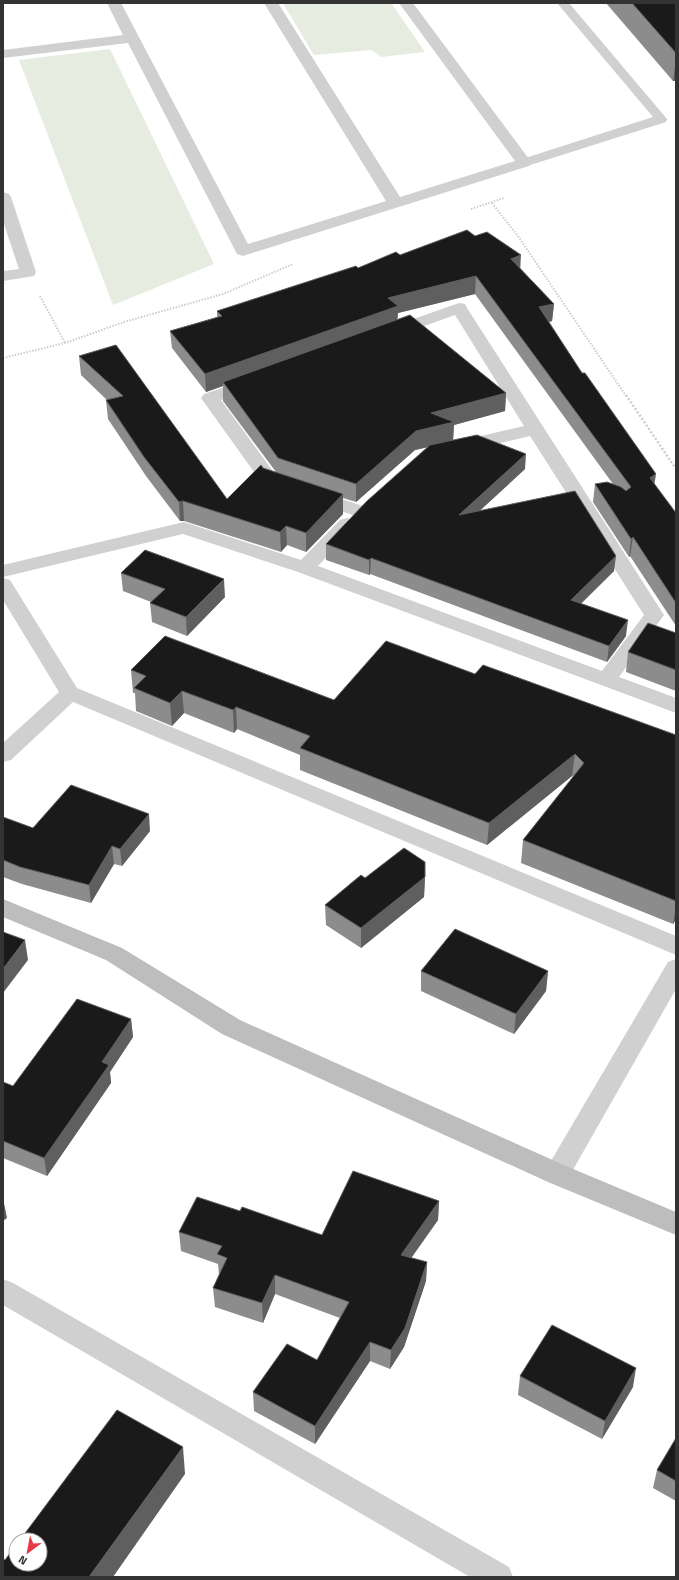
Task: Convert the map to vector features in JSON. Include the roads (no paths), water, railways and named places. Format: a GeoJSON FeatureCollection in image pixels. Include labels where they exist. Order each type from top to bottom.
{"type":"FeatureCollection","features":[{"type":"Feature","properties":{"kind":"street"},"geometry":{"type":"LineString","coordinates":[[114,3],[243,250],[524,163],[406,3]]}},
{"type":"Feature","properties":{"kind":"street"},"geometry":{"type":"LineString","coordinates":[[271,3],[395,202]]}},
{"type":"Feature","properties":{"kind":"street"},"geometry":{"type":"LineString","coordinates":[[3,54],[131,38]]}},
{"type":"Feature","properties":{"kind":"street"},"geometry":{"type":"LineString","coordinates":[[3,197],[28,272],[3,276]]}},
{"type":"Feature","properties":{"kind":"street"},"geometry":{"type":"LineString","coordinates":[[379,337],[459,308],[654,616],[606,680]]}},
{"type":"Feature","properties":{"kind":"street"},"geometry":{"type":"LineString","coordinates":[[268,377],[210,398],[271,482],[365,506],[305,568]]}},
{"type":"Feature","properties":{"kind":"street"},"geometry":{"type":"LineString","coordinates":[[446,450],[535,429]]}},
{"type":"Feature","properties":{"kind":"street"},"geometry":{"type":"LineString","coordinates":[[3,572],[184,528],[305,568],[676,706]]}},
{"type":"Feature","properties":{"kind":"street"},"geometry":{"type":"LineString","coordinates":[[3,584],[70,693],[676,946]]}},
{"type":"Feature","properties":{"kind":"street"},"geometry":{"type":"LineString","coordinates":[[3,755],[70,693]]}},
{"type":"Feature","properties":{"kind":"street"},"geometry":{"type":"LineString","coordinates":[[3,908],[114,954],[231,1027],[557,1174],[676,1224]]}},
{"type":"Feature","properties":{"kind":"street"},"geometry":{"type":"LineString","coordinates":[[557,1174],[676,968]]}},
{"type":"Feature","properties":{"kind":"street"},"geometry":{"type":"LineString","coordinates":[[3,1291],[498,1577]]}},
{"type":"Feature","properties":{"kind":"lane"},"geometry":{"type":"LineString","coordinates":[[524,163],[661,119],[563,3]]}}]}
